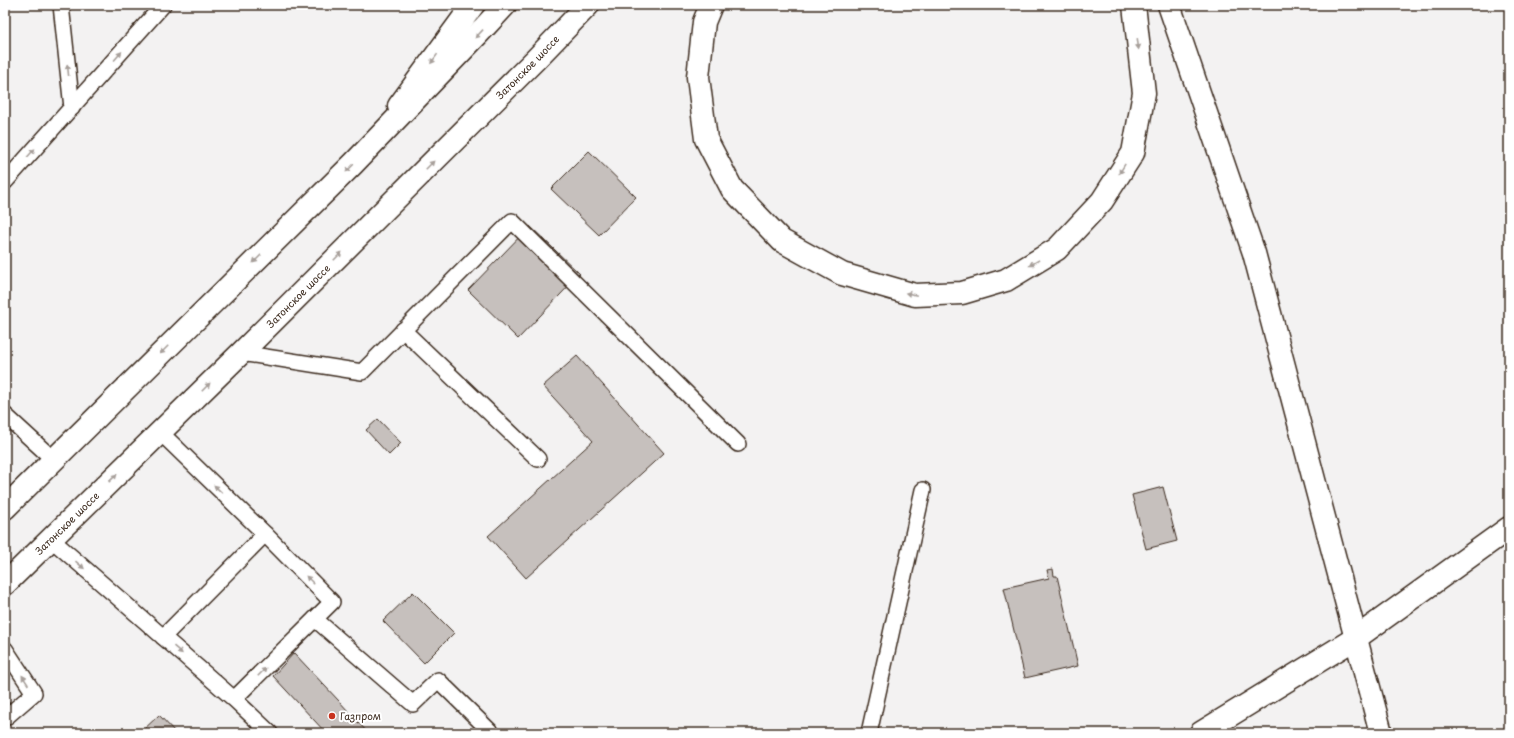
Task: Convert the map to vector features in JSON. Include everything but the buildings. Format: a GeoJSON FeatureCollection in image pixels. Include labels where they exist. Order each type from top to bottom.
{"type":"FeatureCollection","features":[{"type":"Feature","properties":{"kind":"main road"},"geometry":{"type":"LineString","coordinates":[[366,151],[473,5]]}},
{"type":"Feature","properties":{"kind":"main road"},"geometry":{"type":"LineString","coordinates":[[5,508],[366,151],[505,5]]}},
{"type":"Feature","properties":{"kind":"main road","name":"Затонское шоссе"},"geometry":{"type":"LineString","coordinates":[[5,584],[241,352],[535,60],[588,5]]}},
{"type":"Feature","properties":{"kind":"main road"},"geometry":{"type":"LineString","coordinates":[[711,5],[704,22],[698,77],[706,139],[732,189],[782,241],[842,274],[915,295],[962,293],[1006,280],[1057,249],[1102,201],[1133,153],[1144,93],[1134,5]]}},
{"type":"Feature","properties":{"kind":"main road"},"geometry":{"type":"LineString","coordinates":[[1173,11],[1254,253],[1381,733]]}},
{"type":"Feature","properties":{"kind":"main road"},"geometry":{"type":"LineString","coordinates":[[1201,733],[1356,638],[1509,528]]}},
{"type":"Feature","properties":{"kind":"lane"},"geometry":{"type":"LineString","coordinates":[[61,5],[72,108]]}},
{"type":"Feature","properties":{"kind":"lane"},"geometry":{"type":"LineString","coordinates":[[5,182],[163,5]]}},
{"type":"Feature","properties":{"kind":"lane"},"geometry":{"type":"LineString","coordinates":[[241,352],[362,372],[512,221],[738,444]]}},
{"type":"Feature","properties":{"kind":"lane"},"geometry":{"type":"LineString","coordinates":[[403,330],[538,459]]}},
{"type":"Feature","properties":{"kind":"lane"},"geometry":{"type":"LineString","coordinates":[[5,415],[54,460]]}},
{"type":"Feature","properties":{"kind":"lane"},"geometry":{"type":"LineString","coordinates":[[160,432],[265,534],[332,602],[234,699]]}},
{"type":"Feature","properties":{"kind":"lane"},"geometry":{"type":"LineString","coordinates":[[869,733],[923,490]]}},
{"type":"Feature","properties":{"kind":"lane"},"geometry":{"type":"LineString","coordinates":[[163,637],[265,534]]}},
{"type":"Feature","properties":{"kind":"lane"},"geometry":{"type":"LineString","coordinates":[[51,539],[234,699],[270,733]]}},
{"type":"Feature","properties":{"kind":"lane"},"geometry":{"type":"LineString","coordinates":[[315,619],[413,704],[438,680],[492,733]]}},
{"type":"Feature","properties":{"kind":"lane"},"geometry":{"type":"LineString","coordinates":[[5,649],[34,693],[5,718]]}},
{"type":"Feature","properties":{"kind":"place","name":"Газпром"},"geometry":{"type":"Point","coordinates":[332,716]}}]}
